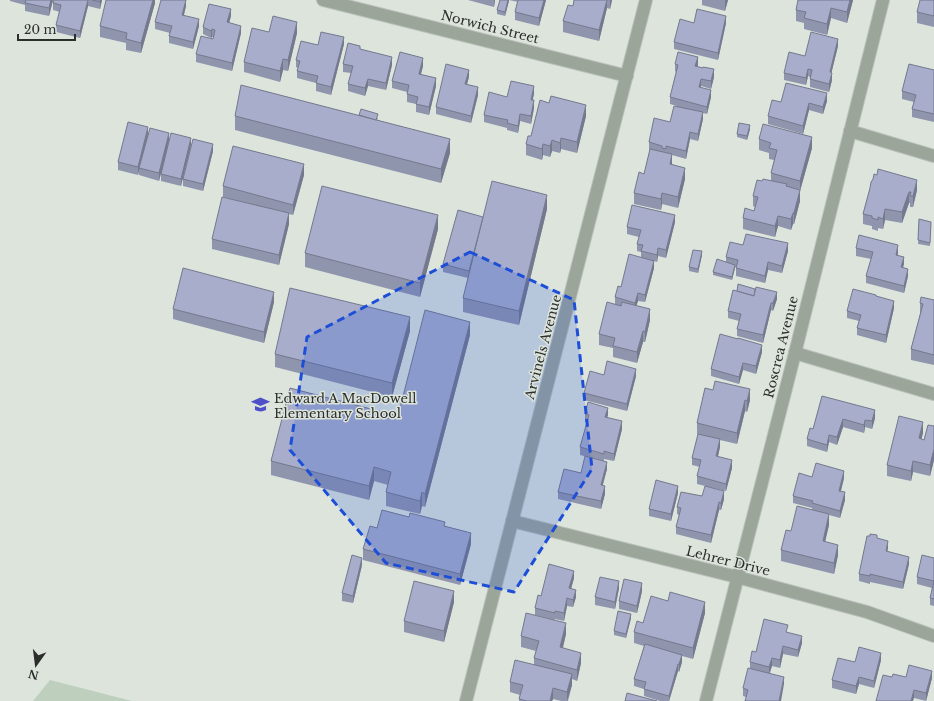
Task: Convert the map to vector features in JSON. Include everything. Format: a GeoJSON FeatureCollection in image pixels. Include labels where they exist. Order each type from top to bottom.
{"type":"FeatureCollection","features":[{"type":"Feature","properties":{"kind":"street","name":"Norwich Street"},"geometry":{"type":"LineString","coordinates":[[323,0],[627,76]]}},
{"type":"Feature","properties":{"kind":"street","name":"Arvinels Avenue"},"geometry":{"type":"LineString","coordinates":[[466,701],[646,0]]}},
{"type":"Feature","properties":{"kind":"street","name":"Roscrea Avenue"},"geometry":{"type":"LineString","coordinates":[[706,701],[883,0]]}},
{"type":"Feature","properties":{"kind":"street"},"geometry":{"type":"LineString","coordinates":[[850,131],[934,156]]}},
{"type":"Feature","properties":{"kind":"street"},"geometry":{"type":"LineString","coordinates":[[795,353],[934,394]]}},
{"type":"Feature","properties":{"kind":"street","name":"Lehrer Drive"},"geometry":{"type":"LineString","coordinates":[[512,521],[737,577],[867,612],[934,636]]}},
{"type":"Feature","properties":{"kind":"highlighted area"},"geometry":{"type":"Polygon","coordinates":[[[470,252],[574,300],[592,469],[514,592],[386,563],[290,450],[307,337],[470,252]]]}},
{"type":"Feature","properties":{"kind":"green space"},"geometry":{"type":"Polygon","coordinates":[[[50,680],[132,701],[33,701],[50,680]]]}},
{"type":"Feature","properties":{"kind":"building"},"geometry":{"type":"Polygon","coordinates":[[[26,0],[51,0],[49,8],[25,3],[26,0]]]}},
{"type":"Feature","properties":{"kind":"building"},"geometry":{"type":"Polygon","coordinates":[[[54,0],[88,0],[80,31],[56,25],[61,5],[53,3],[54,0]]]}},
{"type":"Feature","properties":{"kind":"building"},"geometry":{"type":"Polygon","coordinates":[[[106,0],[153,0],[141,43],[126,39],[127,33],[100,26],[106,0]]]}},
{"type":"Feature","properties":{"kind":"building"},"geometry":{"type":"Polygon","coordinates":[[[161,0],[186,0],[182,15],[199,19],[193,42],[169,36],[172,26],[155,22],[161,0]]]}},
{"type":"Feature","properties":{"kind":"building"},"geometry":{"type":"Polygon","coordinates":[[[500,0],[508,0],[505,12],[497,10],[500,0]]]}},
{"type":"Feature","properties":{"kind":"building"},"geometry":{"type":"Polygon","coordinates":[[[518,0],[544,0],[539,18],[515,12],[518,0]]]}},
{"type":"Feature","properties":{"kind":"building"},"geometry":{"type":"Polygon","coordinates":[[[574,0],[607,0],[599,30],[563,21],[568,5],[573,6],[574,0]]]}},
{"type":"Feature","properties":{"kind":"building"},"geometry":{"type":"Polygon","coordinates":[[[798,0],[850,0],[847,12],[831,8],[827,24],[804,18],[806,12],[796,10],[798,0]]]}},
{"type":"Feature","properties":{"kind":"building"},"geometry":{"type":"Polygon","coordinates":[[[920,0],[934,0],[934,16],[917,12],[920,0]]]}},
{"type":"Feature","properties":{"kind":"building"},"geometry":{"type":"Polygon","coordinates":[[[209,4],[231,9],[227,22],[241,26],[232,63],[196,54],[201,36],[213,39],[215,30],[212,29],[211,31],[203,27],[209,4]]]}},
{"type":"Feature","properties":{"kind":"building"},"geometry":{"type":"Polygon","coordinates":[[[697,9],[726,16],[718,53],[674,42],[680,19],[694,23],[697,9]]]}},
{"type":"Feature","properties":{"kind":"building"},"geometry":{"type":"Polygon","coordinates":[[[273,16],[297,22],[288,60],[283,59],[280,71],[244,62],[252,28],[269,32],[273,16]]]}},
{"type":"Feature","properties":{"kind":"building"},"geometry":{"type":"Polygon","coordinates":[[[321,32],[344,37],[331,87],[316,83],[318,76],[297,71],[300,61],[296,60],[301,41],[318,45],[321,32]]]}},
{"type":"Feature","properties":{"kind":"building"},"geometry":{"type":"Polygon","coordinates":[[[811,32],[838,39],[830,72],[832,73],[829,84],[810,79],[812,70],[808,69],[806,78],[784,73],[789,52],[805,56],[811,32]]]}},
{"type":"Feature","properties":{"kind":"building"},"geometry":{"type":"Polygon","coordinates":[[[348,43],[360,46],[360,49],[392,57],[386,83],[368,79],[365,88],[348,84],[353,66],[343,64],[348,43]]]}},
{"type":"Feature","properties":{"kind":"building"},"geometry":{"type":"Polygon","coordinates":[[[400,52],[423,58],[419,74],[436,78],[429,107],[416,104],[418,97],[407,94],[409,85],[392,81],[400,52]]]}},
{"type":"Feature","properties":{"kind":"building"},"geometry":{"type":"Polygon","coordinates":[[[678,52],[698,57],[695,66],[714,69],[711,81],[701,79],[699,87],[711,90],[707,107],[670,97],[678,65],[675,64],[678,52]]]}},
{"type":"Feature","properties":{"kind":"building"},"geometry":{"type":"Polygon","coordinates":[[[446,64],[469,70],[465,84],[478,87],[471,116],[436,107],[446,64]]]}},
{"type":"Feature","properties":{"kind":"building"},"geometry":{"type":"Polygon","coordinates":[[[909,64],[934,70],[934,114],[912,109],[916,95],[902,91],[909,64]]]}},
{"type":"Feature","properties":{"kind":"building"},"geometry":{"type":"Polygon","coordinates":[[[511,81],[534,86],[531,100],[534,100],[531,116],[520,114],[518,126],[507,123],[508,120],[484,115],[489,92],[507,97],[511,81]]]}},
{"type":"Feature","properties":{"kind":"building"},"geometry":{"type":"Polygon","coordinates":[[[786,83],[827,93],[823,107],[809,103],[803,126],[768,116],[772,100],[781,102],[786,83]]]}},
{"type":"Feature","properties":{"kind":"building"},"geometry":{"type":"Polygon","coordinates":[[[241,85],[450,139],[441,169],[235,116],[241,85]]]}},
{"type":"Feature","properties":{"kind":"building"},"geometry":{"type":"Polygon","coordinates":[[[551,96],[586,105],[577,142],[561,138],[560,143],[552,140],[550,146],[543,144],[542,149],[526,144],[528,136],[531,136],[540,100],[549,103],[551,96]]]}},
{"type":"Feature","properties":{"kind":"building"},"geometry":{"type":"Polygon","coordinates":[[[674,106],[703,112],[698,134],[690,132],[686,151],[666,146],[666,149],[662,148],[662,146],[649,142],[654,118],[670,122],[674,106]]]}},
{"type":"Feature","properties":{"kind":"building"},"geometry":{"type":"Polygon","coordinates":[[[361,109],[378,114],[376,120],[359,115],[361,109]]]}},
{"type":"Feature","properties":{"kind":"building"},"geometry":{"type":"Polygon","coordinates":[[[128,122],[148,127],[138,167],[118,162],[128,122]]]}},
{"type":"Feature","properties":{"kind":"building"},"geometry":{"type":"Polygon","coordinates":[[[739,123],[750,125],[747,136],[737,134],[739,123]]]}},
{"type":"Feature","properties":{"kind":"building"},"geometry":{"type":"Polygon","coordinates":[[[763,124],[812,137],[800,181],[771,173],[777,150],[769,148],[771,143],[759,139],[763,124]]]}},
{"type":"Feature","properties":{"kind":"building"},"geometry":{"type":"Polygon","coordinates":[[[150,128],[169,133],[159,173],[139,168],[150,128]]]}},
{"type":"Feature","properties":{"kind":"building"},"geometry":{"type":"Polygon","coordinates":[[[171,133],[191,138],[181,179],[161,174],[171,133]]]}},
{"type":"Feature","properties":{"kind":"building"},"geometry":{"type":"Polygon","coordinates":[[[193,139],[213,144],[203,184],[183,179],[193,139]]]}},
{"type":"Feature","properties":{"kind":"building"},"geometry":{"type":"Polygon","coordinates":[[[233,146],[304,164],[293,205],[223,186],[233,146]]]}},
{"type":"Feature","properties":{"kind":"building"},"geometry":{"type":"Polygon","coordinates":[[[650,149],[672,154],[670,164],[685,168],[678,197],[662,193],[661,199],[634,193],[639,172],[644,174],[650,149]]]}},
{"type":"Feature","properties":{"kind":"building"},"geometry":{"type":"Polygon","coordinates":[[[878,169],[917,180],[913,196],[910,196],[911,192],[909,192],[902,212],[885,209],[883,219],[878,217],[878,220],[872,218],[872,216],[863,214],[871,182],[874,174],[877,175],[878,169]]]}},
{"type":"Feature","properties":{"kind":"building"},"geometry":{"type":"Polygon","coordinates":[[[763,179],[787,184],[786,186],[800,190],[791,219],[778,216],[775,226],[743,218],[745,208],[754,211],[758,197],[753,196],[757,180],[762,181],[763,179]]]}},
{"type":"Feature","properties":{"kind":"building"},"geometry":{"type":"Polygon","coordinates":[[[492,181],[547,195],[519,311],[463,298],[492,181]]]}},
{"type":"Feature","properties":{"kind":"building"},"geometry":{"type":"Polygon","coordinates":[[[322,186],[438,215],[420,283],[305,253],[322,186]]]}},
{"type":"Feature","properties":{"kind":"building"},"geometry":{"type":"Polygon","coordinates":[[[222,197],[289,213],[279,255],[212,239],[222,197]]]}},
{"type":"Feature","properties":{"kind":"building"},"geometry":{"type":"Polygon","coordinates":[[[632,205],[675,215],[666,250],[658,248],[657,255],[641,251],[643,245],[637,244],[641,230],[627,227],[632,205]]]}},
{"type":"Feature","properties":{"kind":"building"},"geometry":{"type":"Polygon","coordinates":[[[458,210],[483,217],[469,271],[443,264],[458,210]]]}},
{"type":"Feature","properties":{"kind":"building"},"geometry":{"type":"Polygon","coordinates":[[[919,219],[931,222],[930,243],[918,240],[919,219]]]}},
{"type":"Feature","properties":{"kind":"building"},"geometry":{"type":"Polygon","coordinates":[[[746,234],[788,243],[782,266],[768,262],[765,276],[736,268],[738,260],[726,257],[730,242],[743,245],[746,234]]]}},
{"type":"Feature","properties":{"kind":"building"},"geometry":{"type":"Polygon","coordinates":[[[859,235],[898,245],[896,255],[904,257],[901,267],[908,269],[904,286],[866,276],[873,252],[856,248],[859,235]]]}},
{"type":"Feature","properties":{"kind":"building"},"geometry":{"type":"Polygon","coordinates":[[[693,250],[702,251],[698,269],[689,267],[693,250]]]}},
{"type":"Feature","properties":{"kind":"building"},"geometry":{"type":"Polygon","coordinates":[[[629,254],[654,261],[645,295],[638,293],[635,303],[615,297],[618,286],[621,287],[629,254]]]}},
{"type":"Feature","properties":{"kind":"building"},"geometry":{"type":"Polygon","coordinates":[[[717,259],[735,265],[732,277],[713,272],[717,259]]]}},
{"type":"Feature","properties":{"kind":"building"},"geometry":{"type":"Polygon","coordinates":[[[183,268],[274,292],[264,332],[173,309],[183,268]]]}},
{"type":"Feature","properties":{"kind":"building"},"geometry":{"type":"Polygon","coordinates":[[[738,284],[755,289],[754,296],[737,291],[738,284]]]}},
{"type":"Feature","properties":{"kind":"building"},"geometry":{"type":"Polygon","coordinates":[[[756,287],[777,292],[773,303],[771,303],[763,335],[737,329],[741,314],[728,311],[733,290],[754,296],[756,287]]]}},
{"type":"Feature","properties":{"kind":"building"},"geometry":{"type":"Polygon","coordinates":[[[290,288],[410,317],[392,383],[275,354],[290,288]]]}},
{"type":"Feature","properties":{"kind":"building"},"geometry":{"type":"Polygon","coordinates":[[[853,289],[894,301],[886,335],[857,328],[861,315],[847,311],[853,289]]]}},
{"type":"Feature","properties":{"kind":"building"},"geometry":{"type":"Polygon","coordinates":[[[921,297],[934,300],[934,355],[911,349],[923,304],[920,303],[921,297]]]}},
{"type":"Feature","properties":{"kind":"building"},"geometry":{"type":"Polygon","coordinates":[[[607,302],[621,306],[622,302],[650,309],[645,332],[643,331],[637,352],[613,346],[615,338],[599,334],[607,302]]]}},
{"type":"Feature","properties":{"kind":"building"},"geometry":{"type":"Polygon","coordinates":[[[425,310],[470,322],[425,494],[422,492],[420,501],[386,492],[391,472],[374,467],[369,486],[271,461],[290,388],[398,416],[425,310]]]}},
{"type":"Feature","properties":{"kind":"building"},"geometry":{"type":"Polygon","coordinates":[[[720,334],[762,345],[756,366],[743,363],[739,377],[711,369],[720,334]]]}},
{"type":"Feature","properties":{"kind":"building"},"geometry":{"type":"Polygon","coordinates":[[[607,361],[636,369],[627,404],[584,393],[590,371],[604,375],[607,361]]]}},
{"type":"Feature","properties":{"kind":"building"},"geometry":{"type":"Polygon","coordinates":[[[715,381],[750,389],[747,401],[745,400],[737,433],[697,423],[705,388],[713,390],[715,381]]]}},
{"type":"Feature","properties":{"kind":"building"},"geometry":{"type":"Polygon","coordinates":[[[822,396],[875,410],[872,421],[865,420],[864,425],[843,419],[837,437],[829,435],[827,445],[807,439],[810,428],[813,429],[822,396]]]}},
{"type":"Feature","properties":{"kind":"building"},"geometry":{"type":"Polygon","coordinates":[[[588,402],[608,408],[605,417],[622,421],[614,454],[604,451],[604,454],[580,447],[589,415],[585,414],[588,402]]]}},
{"type":"Feature","properties":{"kind":"building"},"geometry":{"type":"Polygon","coordinates":[[[899,416],[923,422],[919,438],[924,440],[928,425],[934,426],[934,449],[930,465],[913,461],[911,471],[887,465],[899,416]]]}},
{"type":"Feature","properties":{"kind":"building"},"geometry":{"type":"Polygon","coordinates":[[[698,434],[720,439],[716,456],[732,460],[726,484],[697,476],[701,460],[692,458],[698,434]]]}},
{"type":"Feature","properties":{"kind":"building"},"geometry":{"type":"Polygon","coordinates":[[[585,456],[607,462],[601,485],[605,486],[601,501],[558,492],[564,469],[581,473],[585,456]]]}},
{"type":"Feature","properties":{"kind":"building"},"geometry":{"type":"Polygon","coordinates":[[[816,463],[844,471],[839,491],[845,492],[840,511],[812,503],[813,501],[793,496],[799,473],[812,477],[816,463]]]}},
{"type":"Feature","properties":{"kind":"building"},"geometry":{"type":"Polygon","coordinates":[[[656,480],[678,486],[671,514],[649,509],[656,480]]]}},
{"type":"Feature","properties":{"kind":"building"},"geometry":{"type":"Polygon","coordinates":[[[705,486],[724,491],[721,503],[719,502],[711,535],[676,527],[681,508],[677,507],[681,492],[702,496],[705,486]]]}},
{"type":"Feature","properties":{"kind":"building"},"geometry":{"type":"Polygon","coordinates":[[[797,506],[829,514],[823,541],[838,545],[834,563],[781,550],[786,530],[791,531],[797,506]]]}},
{"type":"Feature","properties":{"kind":"building"},"geometry":{"type":"Polygon","coordinates":[[[382,510],[409,517],[410,513],[445,522],[444,526],[471,533],[460,574],[363,549],[370,526],[377,528],[382,510]]]}},
{"type":"Feature","properties":{"kind":"building"},"geometry":{"type":"Polygon","coordinates":[[[870,534],[877,535],[877,538],[888,541],[886,551],[909,557],[903,582],[870,574],[870,576],[859,574],[867,536],[870,536],[870,534]]]}},
{"type":"Feature","properties":{"kind":"building"},"geometry":{"type":"Polygon","coordinates":[[[352,555],[362,558],[353,596],[342,593],[352,555]]]}},
{"type":"Feature","properties":{"kind":"building"},"geometry":{"type":"Polygon","coordinates":[[[922,555],[934,558],[934,581],[917,577],[922,555]]]}},
{"type":"Feature","properties":{"kind":"building"},"geometry":{"type":"Polygon","coordinates":[[[549,564],[574,571],[569,588],[576,590],[573,600],[567,598],[564,613],[555,611],[555,613],[535,608],[538,595],[541,596],[549,564]]]}},
{"type":"Feature","properties":{"kind":"building"},"geometry":{"type":"Polygon","coordinates":[[[600,577],[619,581],[615,602],[595,597],[600,577]]]}},
{"type":"Feature","properties":{"kind":"building"},"geometry":{"type":"Polygon","coordinates":[[[624,579],[642,583],[637,606],[619,601],[624,579]]]}},
{"type":"Feature","properties":{"kind":"building"},"geometry":{"type":"Polygon","coordinates":[[[414,581],[454,591],[444,631],[404,621],[414,581]]]}},
{"type":"Feature","properties":{"kind":"building"},"geometry":{"type":"Polygon","coordinates":[[[934,581],[934,599],[930,598],[934,581]]]}},
{"type":"Feature","properties":{"kind":"building"},"geometry":{"type":"Polygon","coordinates":[[[670,592],[705,602],[693,648],[634,632],[637,621],[643,623],[651,596],[668,601],[670,592]]]}},
{"type":"Feature","properties":{"kind":"building"},"geometry":{"type":"Polygon","coordinates":[[[618,611],[631,614],[626,634],[614,631],[618,611]]]}},
{"type":"Feature","properties":{"kind":"building"},"geometry":{"type":"Polygon","coordinates":[[[526,613],[566,623],[560,647],[581,653],[577,670],[534,658],[539,641],[521,636],[526,613]]]}},
{"type":"Feature","properties":{"kind":"building"},"geometry":{"type":"Polygon","coordinates":[[[764,619],[788,625],[786,632],[802,636],[798,650],[783,646],[780,660],[772,658],[769,667],[750,662],[752,651],[756,652],[764,619]]]}},
{"type":"Feature","properties":{"kind":"building"},"geometry":{"type":"Polygon","coordinates":[[[645,644],[682,655],[669,696],[644,689],[646,682],[634,679],[645,644]]]}},
{"type":"Feature","properties":{"kind":"building"},"geometry":{"type":"Polygon","coordinates":[[[859,647],[881,653],[874,681],[859,677],[856,686],[832,680],[838,658],[855,662],[859,647]]]}},
{"type":"Feature","properties":{"kind":"building"},"geometry":{"type":"Polygon","coordinates":[[[515,660],[572,674],[567,692],[553,688],[550,701],[527,701],[519,699],[523,685],[510,682],[515,660]]]}},
{"type":"Feature","properties":{"kind":"building"},"geometry":{"type":"Polygon","coordinates":[[[909,665],[932,671],[926,693],[914,690],[911,701],[876,701],[883,675],[892,677],[893,674],[906,677],[909,665]]]}},
{"type":"Feature","properties":{"kind":"building"},"geometry":{"type":"Polygon","coordinates":[[[748,668],[784,677],[779,701],[745,701],[748,690],[743,688],[748,668]]]}},
{"type":"Feature","properties":{"kind":"building"},"geometry":{"type":"Polygon","coordinates":[[[627,693],[657,701],[625,701],[627,693]]]}},
{"type":"Feature","properties":{"kind":"place","name":"Edward A MacDowell Elementary School"},"geometry":{"type":"Point","coordinates":[261,405]}}]}
